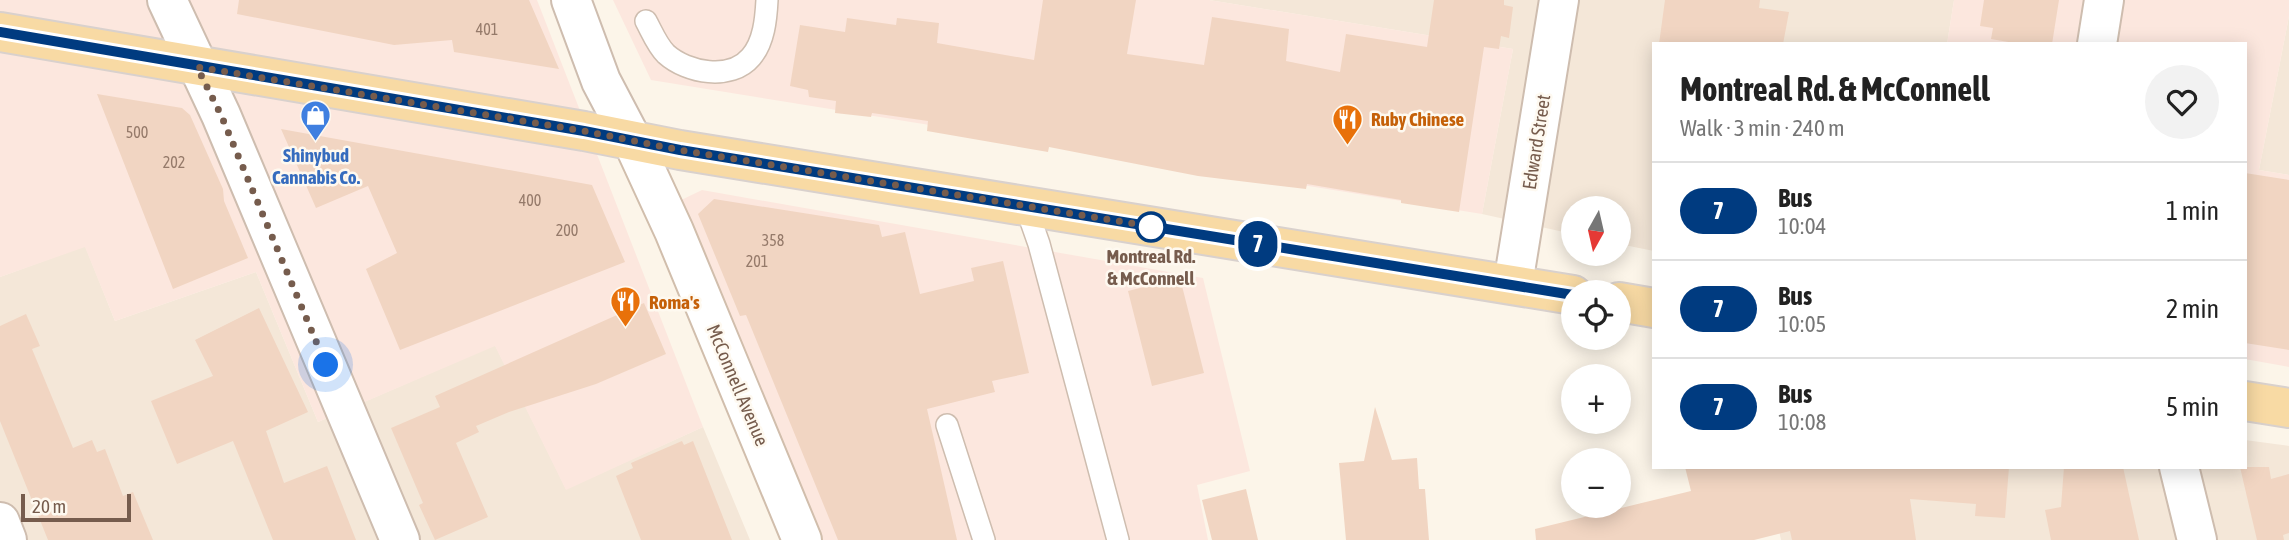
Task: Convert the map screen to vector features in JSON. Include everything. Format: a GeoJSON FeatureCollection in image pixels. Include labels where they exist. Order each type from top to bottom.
{"type":"FeatureCollection","features":[{"type":"Feature","properties":{"kind":"main road"},"geometry":{"type":"LineString","coordinates":[[0,32],[1026,207],[1561,293]]}},
{"type":"Feature","properties":{"kind":"main road"},"geometry":{"type":"LineString","coordinates":[[1631,304],[1652,307]]}},
{"type":"Feature","properties":{"kind":"main road"},"geometry":{"type":"LineString","coordinates":[[2247,401],[2289,408]]}},
{"type":"Feature","properties":{"kind":"street"},"geometry":{"type":"LineString","coordinates":[[167,0],[221,115],[400,540]]}},
{"type":"Feature","properties":{"kind":"street","name":"McConnell Avenue"},"geometry":{"type":"LineString","coordinates":[[571,0],[601,81],[674,231],[802,540]]}},
{"type":"Feature","properties":{"kind":"street","name":"Edward Street"},"geometry":{"type":"LineString","coordinates":[[1513,285],[1559,0]]}},
{"type":"Feature","properties":{"kind":"street"},"geometry":{"type":"LineString","coordinates":[[2097,42],[2104,0]]}},
{"type":"Feature","properties":{"kind":"street"},"geometry":{"type":"LineString","coordinates":[[2179,469],[2197,540]]}},
{"type":"Feature","properties":{"kind":"street"},"geometry":{"type":"LineString","coordinates":[[0,522],[8,540]]}},
{"type":"Feature","properties":{"kind":"lane"},"geometry":{"type":"LineString","coordinates":[[646,21],[657,43],[668,55],[698,69],[729,71],[743,66],[753,55],[765,24],[767,0]]}},
{"type":"Feature","properties":{"kind":"lane"},"geometry":{"type":"LineString","coordinates":[[1026,207],[1039,244],[1118,540]]}},
{"type":"Feature","properties":{"kind":"lane"},"geometry":{"type":"LineString","coordinates":[[947,425],[984,540]]}},
{"type":"Feature","properties":{"kind":"shaded area"},"geometry":{"type":"Polygon","coordinates":[[[0,0],[537,0],[703,427],[566,490],[495,346],[318,422],[256,272],[115,321],[85,247],[0,277],[0,0]]]}},
{"type":"Feature","properties":{"kind":"shaded area"},"geometry":{"type":"Polygon","coordinates":[[[613,0],[1209,0],[1513,49],[1482,214],[651,80],[613,0]]]}},
{"type":"Feature","properties":{"kind":"shaded area"},"geometry":{"type":"Polygon","coordinates":[[[1209,0],[1954,0],[1947,42],[1652,42],[1652,251],[1631,246],[1631,196],[1561,196],[1561,231],[1482,214],[1513,49],[1209,0]]]}},
{"type":"Feature","properties":{"kind":"shaded area"},"geometry":{"type":"Polygon","coordinates":[[[1954,0],[2289,0],[2289,16],[2259,170],[2289,175],[2289,367],[2247,359],[2247,42],[1947,42],[1954,0]]]}},
{"type":"Feature","properties":{"kind":"shaded area"},"geometry":{"type":"Polygon","coordinates":[[[2289,16],[2289,175],[2259,170],[2289,16]]]}},
{"type":"Feature","properties":{"kind":"shaded area"},"geometry":{"type":"Polygon","coordinates":[[[702,190],[1203,278],[1250,471],[1197,485],[1208,540],[822,540],[673,204],[702,190]]]}},
{"type":"Feature","properties":{"kind":"shaded area"},"geometry":{"type":"Polygon","coordinates":[[[85,246],[115,321],[256,272],[318,422],[495,345],[566,489],[703,427],[750,540],[0,540],[0,277],[85,246]]]}},
{"type":"Feature","properties":{"kind":"shaded area"},"geometry":{"type":"Polygon","coordinates":[[[2247,440],[2289,446],[2289,540],[1781,540],[1766,469],[2247,469],[2247,440]]]}},
{"type":"Feature","properties":{"kind":"building"},"geometry":{"type":"Polygon","coordinates":[[[239,0],[529,0],[559,69],[454,52],[452,40],[394,45],[237,14],[239,0]]]}},
{"type":"Feature","properties":{"kind":"building"},"geometry":{"type":"Polygon","coordinates":[[[1043,0],[1136,0],[1127,54],[1204,65],[1212,17],[1289,29],[1286,61],[1340,72],[1346,34],[1427,47],[1434,0],[1504,0],[1504,5],[1513,7],[1509,38],[1501,36],[1499,49],[1484,47],[1459,212],[1307,184],[1306,189],[1198,176],[1049,147],[1048,152],[927,131],[928,121],[872,113],[871,117],[835,113],[836,101],[809,97],[808,90],[790,86],[800,25],[845,32],[847,18],[896,25],[897,18],[939,23],[937,43],[1034,60],[1043,0]]]}},
{"type":"Feature","properties":{"kind":"building"},"geometry":{"type":"Polygon","coordinates":[[[1665,0],[1760,0],[1759,8],[1789,12],[1783,42],[1659,42],[1665,0]]]}},
{"type":"Feature","properties":{"kind":"building"},"geometry":{"type":"Polygon","coordinates":[[[1984,0],[2059,0],[2052,42],[2008,42],[1991,39],[1993,28],[1980,26],[1984,0]]]}},
{"type":"Feature","properties":{"kind":"building"},"geometry":{"type":"Polygon","coordinates":[[[97,94],[182,108],[190,115],[223,189],[224,201],[248,258],[173,289],[97,94]]]}},
{"type":"Feature","properties":{"kind":"building"},"geometry":{"type":"Polygon","coordinates":[[[281,129],[592,185],[625,262],[400,350],[366,269],[397,253],[368,186],[316,208],[281,129]]]}},
{"type":"Feature","properties":{"kind":"building"},"geometry":{"type":"Polygon","coordinates":[[[2247,173],[2289,180],[2289,350],[2247,343],[2247,173]]]}},
{"type":"Feature","properties":{"kind":"building"},"geometry":{"type":"Polygon","coordinates":[[[714,199],[879,225],[882,237],[905,232],[920,294],[974,281],[971,268],[1003,261],[1029,373],[992,381],[995,392],[927,409],[957,540],[838,540],[746,315],[740,316],[698,214],[714,199]]]}},
{"type":"Feature","properties":{"kind":"building"},"geometry":{"type":"Polygon","coordinates":[[[1180,278],[1204,373],[1152,386],[1128,291],[1180,278]]]}},
{"type":"Feature","properties":{"kind":"building"},"geometry":{"type":"Polygon","coordinates":[[[644,303],[666,354],[596,384],[509,412],[476,426],[479,432],[456,443],[488,517],[435,540],[419,505],[423,503],[391,428],[440,407],[435,396],[644,303]]]}},
{"type":"Feature","properties":{"kind":"building"},"geometry":{"type":"Polygon","coordinates":[[[259,308],[308,412],[266,431],[284,483],[327,466],[356,540],[273,540],[233,441],[177,464],[151,401],[213,376],[195,340],[259,308]]]}},
{"type":"Feature","properties":{"kind":"building"},"geometry":{"type":"Polygon","coordinates":[[[26,314],[40,346],[32,349],[73,448],[92,440],[97,452],[105,449],[123,496],[133,492],[153,540],[48,540],[0,421],[0,326],[26,314]]]}},
{"type":"Feature","properties":{"kind":"building"},"geometry":{"type":"Polygon","coordinates":[[[1375,407],[1392,460],[1417,458],[1419,489],[1425,489],[1429,540],[1346,540],[1339,463],[1364,461],[1375,407]]]}},
{"type":"Feature","properties":{"kind":"building"},"geometry":{"type":"Polygon","coordinates":[[[682,441],[684,445],[693,441],[732,540],[641,540],[616,476],[633,468],[631,463],[682,441]]]}},
{"type":"Feature","properties":{"kind":"building"},"geometry":{"type":"Polygon","coordinates":[[[2269,467],[2271,479],[2289,474],[2289,533],[2283,535],[2284,540],[2257,540],[2240,469],[2269,467]]]}},
{"type":"Feature","properties":{"kind":"building"},"geometry":{"type":"Polygon","coordinates":[[[1686,469],[2009,469],[2005,518],[1975,516],[1976,504],[1910,499],[1916,540],[1792,540],[1790,531],[1754,540],[1536,540],[1535,529],[1580,518],[1631,518],[1631,506],[1691,491],[1686,469]]]}},
{"type":"Feature","properties":{"kind":"building"},"geometry":{"type":"Polygon","coordinates":[[[2064,469],[2123,469],[2139,540],[2051,540],[2045,510],[2061,507],[2064,469]]]}},
{"type":"Feature","properties":{"kind":"building"},"geometry":{"type":"Polygon","coordinates":[[[1246,489],[1258,540],[1212,540],[1202,500],[1246,489]]]}},
{"type":"Feature","properties":{"kind":"bus line","name":"7"},"geometry":{"type":"LineString","coordinates":[[0,32],[584,131],[680,150],[1561,293]]}},
{"type":"Feature","properties":{"kind":"place","name":"Shinybud Cannabis Co."},"geometry":{"type":"Point","coordinates":[316,143]}},
{"type":"Feature","properties":{"kind":"place","name":"Ruby Chinese"},"geometry":{"type":"Point","coordinates":[1348,146]}},
{"type":"Feature","properties":{"kind":"place","name":"Montreal Rd. & McConnell"},"geometry":{"type":"Point","coordinates":[1151,227]}},
{"type":"Feature","properties":{"kind":"place","name":"Roma's"},"geometry":{"type":"Point","coordinates":[626,329]}},
{"type":"Feature","properties":{"kind":"route"},"geometry":{"type":"LineString","coordinates":[[326,365],[221,115],[197,67],[584,131],[680,150],[1161,228],[1151,227]]}}]}
